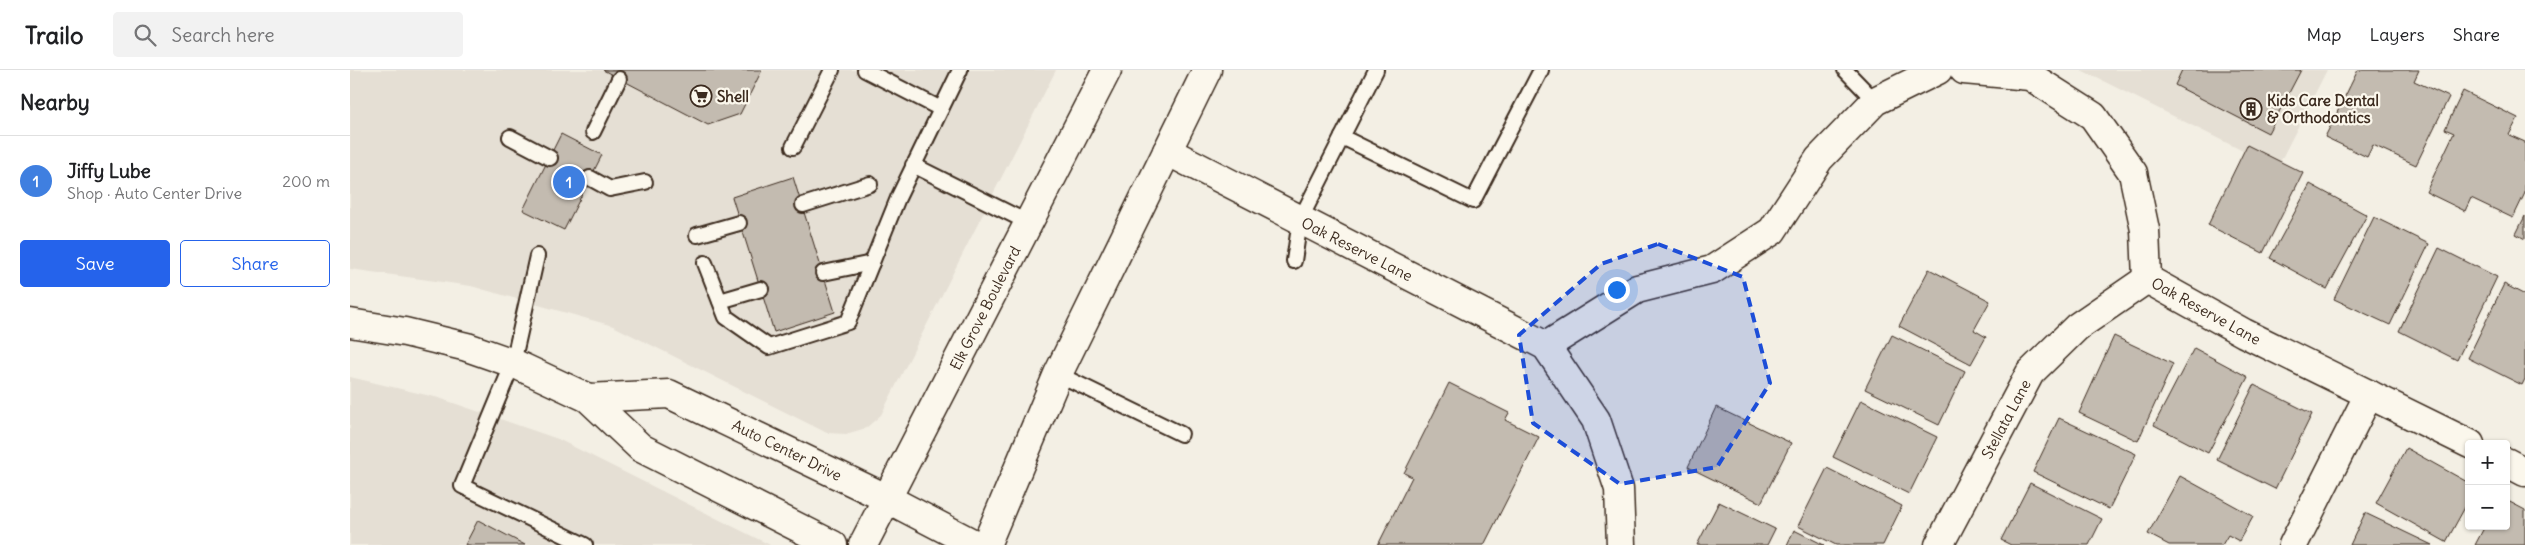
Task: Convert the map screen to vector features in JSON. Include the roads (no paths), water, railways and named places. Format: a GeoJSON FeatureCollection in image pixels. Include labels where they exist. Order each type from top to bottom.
{"type":"FeatureCollection","features":[{"type":"Feature","properties":{"kind":"street","name":"Elk Grove Boulevard"},"geometry":{"type":"LineString","coordinates":[[863,545],[1107,70]]}},
{"type":"Feature","properties":{"kind":"street"},"geometry":{"type":"LineString","coordinates":[[986,545],[1058,374],[1207,70]]}},
{"type":"Feature","properties":{"kind":"street"},"geometry":{"type":"LineString","coordinates":[[1546,346],[1637,289],[1712,270],[1772,230],[1819,159],[1875,101],[1938,70]]}},
{"type":"Feature","properties":{"kind":"street","name":"Oak Reserve Lane"},"geometry":{"type":"LineString","coordinates":[[1964,70],[2030,76],[2093,116],[2134,173],[2145,230],[2146,279],[2244,333],[2465,442]]}},
{"type":"Feature","properties":{"kind":"street","name":"Oak Reserve Lane"},"geometry":{"type":"LineString","coordinates":[[1167,151],[1546,346],[1596,420],[1619,489],[1621,545]]}},
{"type":"Feature","properties":{"kind":"street","name":"Stellata Lane"},"geometry":{"type":"LineString","coordinates":[[1939,545],[2030,373],[2077,327],[2146,279]]}},
{"type":"Feature","properties":{"kind":"street","name":"Auto Center Drive"},"geometry":{"type":"LineString","coordinates":[[350,323],[405,332],[467,347],[513,363],[588,398],[641,448],[833,545]]}},
{"type":"Feature","properties":{"kind":"street","name":"Auto Center Drive"},"geometry":{"type":"LineString","coordinates":[[588,398],[669,394],[886,498],[976,545]]}},
{"type":"Feature","properties":{"kind":"street"},"geometry":{"type":"LineString","coordinates":[[2293,545],[2369,394]]}},
{"type":"Feature","properties":{"kind":"street"},"geometry":{"type":"LineString","coordinates":[[2510,464],[2525,472]]}},
{"type":"Feature","properties":{"kind":"lane"},"geometry":{"type":"LineString","coordinates":[[793,147],[832,70]]}},
{"type":"Feature","properties":{"kind":"lane"},"geometry":{"type":"LineString","coordinates":[[865,70],[941,109]]}},
{"type":"Feature","properties":{"kind":"lane"},"geometry":{"type":"LineString","coordinates":[[705,263],[726,317],[770,348],[848,322],[913,166],[960,70]]}},
{"type":"Feature","properties":{"kind":"lane"},"geometry":{"type":"LineString","coordinates":[[1294,261],[1300,220],[1376,70]]}},
{"type":"Feature","properties":{"kind":"lane"},"geometry":{"type":"LineString","coordinates":[[1342,137],[1473,201],[1541,70]]}},
{"type":"Feature","properties":{"kind":"lane"},"geometry":{"type":"LineString","coordinates":[[1845,70],[1875,101]]}},
{"type":"Feature","properties":{"kind":"lane"},"geometry":{"type":"LineString","coordinates":[[593,132],[619,79]]}},
{"type":"Feature","properties":{"kind":"lane"},"geometry":{"type":"LineString","coordinates":[[510,137],[550,158]]}},
{"type":"Feature","properties":{"kind":"lane"},"geometry":{"type":"LineString","coordinates":[[913,166],[1029,223]]}},
{"type":"Feature","properties":{"kind":"lane"},"geometry":{"type":"LineString","coordinates":[[590,178],[610,189],[645,182]]}},
{"type":"Feature","properties":{"kind":"lane"},"geometry":{"type":"LineString","coordinates":[[804,205],[870,184]]}},
{"type":"Feature","properties":{"kind":"lane"},"geometry":{"type":"LineString","coordinates":[[697,235],[739,223]]}},
{"type":"Feature","properties":{"kind":"lane"},"geometry":{"type":"LineString","coordinates":[[537,256],[513,363],[462,486],[586,545]]}},
{"type":"Feature","properties":{"kind":"lane"},"geometry":{"type":"LineString","coordinates":[[823,273],[872,262]]}},
{"type":"Feature","properties":{"kind":"lane"},"geometry":{"type":"LineString","coordinates":[[720,302],[761,289]]}},
{"type":"Feature","properties":{"kind":"lane"},"geometry":{"type":"LineString","coordinates":[[1058,374],[1181,434]]}},
{"type":"Feature","properties":{"kind":"place","name":"Shell"},"geometry":{"type":"Point","coordinates":[701,96]}},
{"type":"Feature","properties":{"kind":"place","name":"Kids Care Dental & Orthodontics"},"geometry":{"type":"Point","coordinates":[2251,109]}},
{"type":"Feature","properties":{"kind":"place","name":"Jiffy Lube"},"geometry":{"type":"Point","coordinates":[569,182]}}]}
